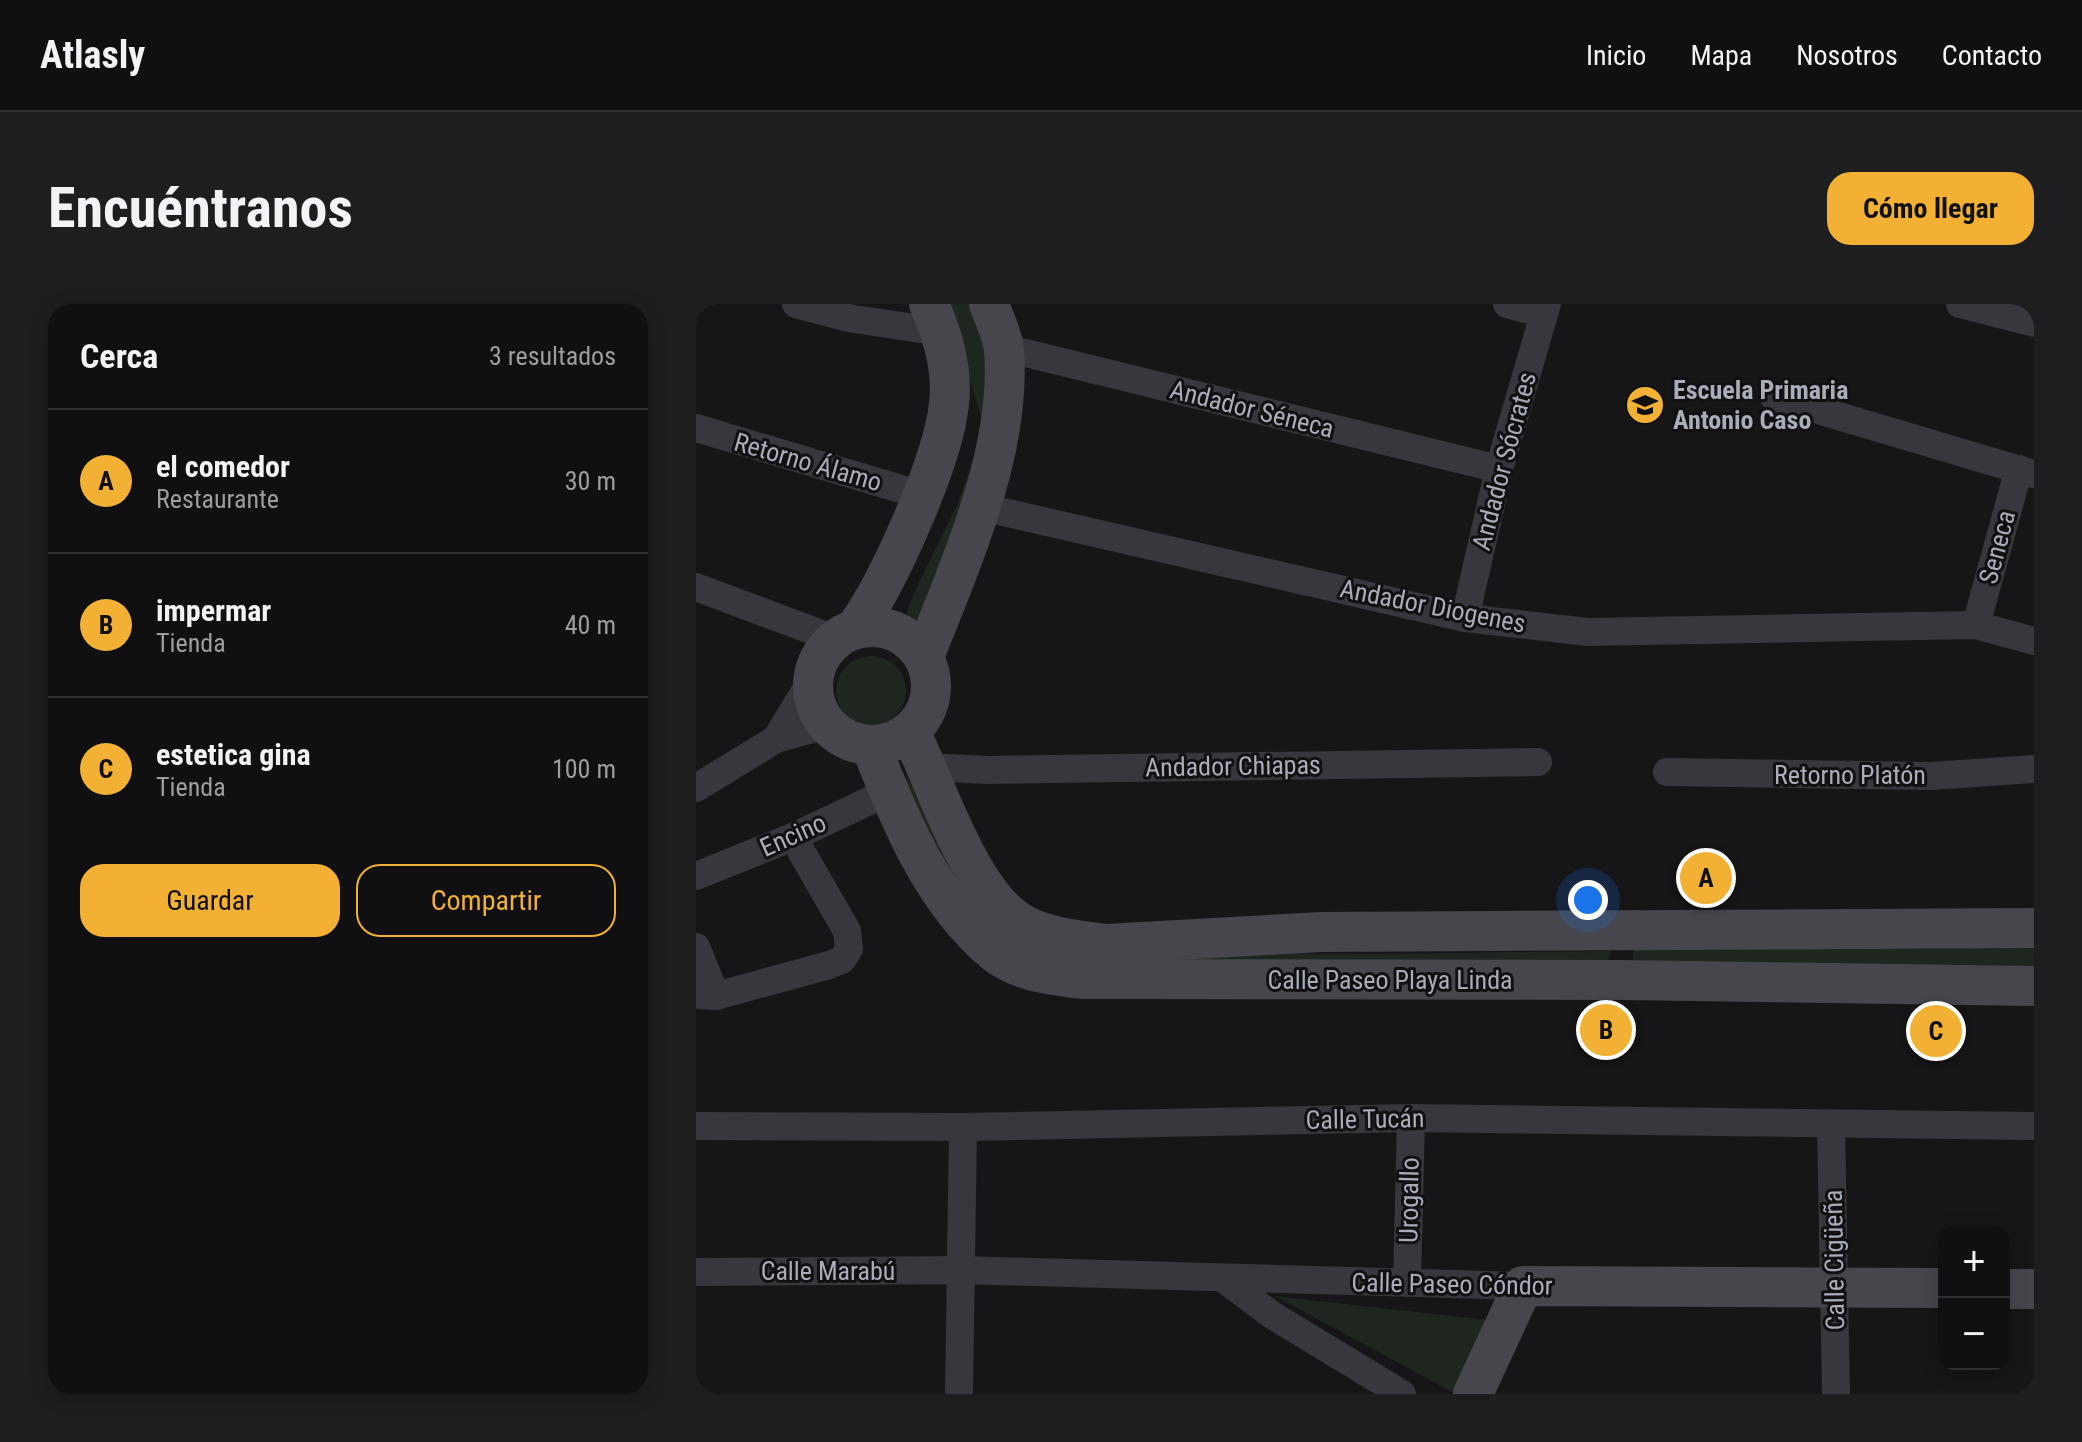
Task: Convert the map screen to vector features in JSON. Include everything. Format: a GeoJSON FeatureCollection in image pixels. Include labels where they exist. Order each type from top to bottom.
{"type":"FeatureCollection","features":[{"type":"Feature","properties":{"kind":"street"},"geometry":{"type":"LineString","coordinates":[[776,739],[813,678],[820,656],[845,634],[895,560],[941,443],[950,404],[948,363],[935,318],[848,318],[796,304]]}},
{"type":"Feature","properties":{"kind":"street"},"geometry":{"type":"LineString","coordinates":[[924,657],[982,507],[1002,398],[1005,348],[989,304]]}},
{"type":"Feature","properties":{"kind":"street"},"geometry":{"type":"LineString","coordinates":[[1507,304],[1546,309]]}},
{"type":"Feature","properties":{"kind":"street"},"geometry":{"type":"LineString","coordinates":[[1960,304],[2034,323]]}},
{"type":"Feature","properties":{"kind":"street","name":"Andador Sócrates"},"geometry":{"type":"LineString","coordinates":[[1465,618],[1499,469],[1546,309]]}},
{"type":"Feature","properties":{"kind":"street","name":"Andador Séneca"},"geometry":{"type":"LineString","coordinates":[[1005,348],[1499,469]]}},
{"type":"Feature","properties":{"kind":"street"},"geometry":{"type":"LineString","coordinates":[[1774,397],[2026,472]]}},
{"type":"Feature","properties":{"kind":"street","name":"Retorno Álamo"},"geometry":{"type":"LineString","coordinates":[[696,428],[921,495]]}},
{"type":"Feature","properties":{"kind":"street","name":"Seneca"},"geometry":{"type":"LineString","coordinates":[[1976,625],[2026,472]]}},
{"type":"Feature","properties":{"kind":"street","name":"Andador Diogenes"},"geometry":{"type":"LineString","coordinates":[[982,507],[1465,618],[1588,632],[1976,625],[2034,641]]}},
{"type":"Feature","properties":{"kind":"street"},"geometry":{"type":"LineString","coordinates":[[696,587],[845,634],[875,627],[894,631],[911,641],[924,657],[931,683],[918,750],[892,743],[871,746],[847,741],[826,725],[814,703],[813,678]]}},
{"type":"Feature","properties":{"kind":"street"},"geometry":{"type":"LineString","coordinates":[[696,788],[776,739],[826,725]]}},
{"type":"Feature","properties":{"kind":"street","name":"Calle Paseo Playa Linda"},"geometry":{"type":"LineString","coordinates":[[871,746],[888,792],[931,875],[961,916],[995,953],[1040,973],[1082,979],[1622,980],[2034,986]]}},
{"type":"Feature","properties":{"kind":"street","name":"Andador Chiapas"},"geometry":{"type":"LineString","coordinates":[[918,750],[989,770],[1538,762]]}},
{"type":"Feature","properties":{"kind":"street","name":"Calle Paseo Playa Linda"},"geometry":{"type":"LineString","coordinates":[[918,750],[955,832],[989,895],[1007,913],[1033,930],[1106,944],[1321,932],[2034,928]]}},
{"type":"Feature","properties":{"kind":"street","name":"Retorno Platón"},"geometry":{"type":"LineString","coordinates":[[1667,772],[1931,776],[2034,769]]}},
{"type":"Feature","properties":{"kind":"street","name":"Encino"},"geometry":{"type":"LineString","coordinates":[[696,876],[793,837],[888,792]]}},
{"type":"Feature","properties":{"kind":"street"},"geometry":{"type":"LineString","coordinates":[[696,947],[706,995],[842,960],[849,949],[847,931],[793,837]]}},
{"type":"Feature","properties":{"kind":"street"},"geometry":{"type":"LineString","coordinates":[[1622,929],[1622,980]]}},
{"type":"Feature","properties":{"kind":"street","name":"Calle Tucán"},"geometry":{"type":"LineString","coordinates":[[696,1126],[963,1127],[1411,1118],[2034,1126]]}},
{"type":"Feature","properties":{"kind":"street","name":"Urogallo"},"geometry":{"type":"LineString","coordinates":[[1407,1283],[1411,1118]]}},
{"type":"Feature","properties":{"kind":"street","name":"Calle Cigüeña"},"geometry":{"type":"LineString","coordinates":[[1831,1125],[1836,1394]]}},
{"type":"Feature","properties":{"kind":"street"},"geometry":{"type":"LineString","coordinates":[[959,1394],[963,1127]]}},
{"type":"Feature","properties":{"kind":"street","name":"Calle Paseo Cóndor"},"geometry":{"type":"LineString","coordinates":[[960,1270],[1523,1286],[1938,1288]]}},
{"type":"Feature","properties":{"kind":"street","name":"Calle Marabú"},"geometry":{"type":"LineString","coordinates":[[696,1272],[960,1270]]}},
{"type":"Feature","properties":{"kind":"street"},"geometry":{"type":"LineString","coordinates":[[1224,1279],[1272,1315],[1402,1394]]}},
{"type":"Feature","properties":{"kind":"street"},"geometry":{"type":"LineString","coordinates":[[1473,1394],[1523,1286]]}},
{"type":"Feature","properties":{"kind":"street"},"geometry":{"type":"LineString","coordinates":[[2010,1289],[2034,1289]]}},
{"type":"Feature","properties":{"kind":"shaded area"},"geometry":{"type":"Polygon","coordinates":[[[945,304],[969,304],[993,351],[997,409],[922,642],[902,627],[914,593],[957,505],[985,428],[945,304]]]}},
{"type":"Feature","properties":{"kind":"shaded area"},"geometry":{"type":"Polygon","coordinates":[[[878,656],[900,671],[906,691],[904,705],[896,716],[885,724],[864,726],[846,716],[838,705],[836,684],[846,666],[857,658],[878,656]]]}},
{"type":"Feature","properties":{"kind":"shaded area"},"geometry":{"type":"Polygon","coordinates":[[[903,773],[1038,952],[1368,954],[1610,951],[1608,966],[1521,970],[1001,953],[888,777],[903,773]]]}},
{"type":"Feature","properties":{"kind":"shaded area"},"geometry":{"type":"Polygon","coordinates":[[[1633,945],[1928,949],[2034,945],[2034,971],[1633,978],[1633,945]]]}},
{"type":"Feature","properties":{"kind":"shaded area"},"geometry":{"type":"Polygon","coordinates":[[[1275,1296],[1487,1320],[1454,1393],[1275,1296]]]}},
{"type":"Feature","properties":{"kind":"place","name":"Escuela Primaria Antonio Caso"},"geometry":{"type":"Point","coordinates":[1645,405]}},
{"type":"Feature","properties":{"kind":"place","name":"el comedor"},"geometry":{"type":"Point","coordinates":[1706,878]}},
{"type":"Feature","properties":{"kind":"place","name":"impermar"},"geometry":{"type":"Point","coordinates":[1606,1030]}},
{"type":"Feature","properties":{"kind":"place","name":"estetica gina"},"geometry":{"type":"Point","coordinates":[1936,1031]}}]}
